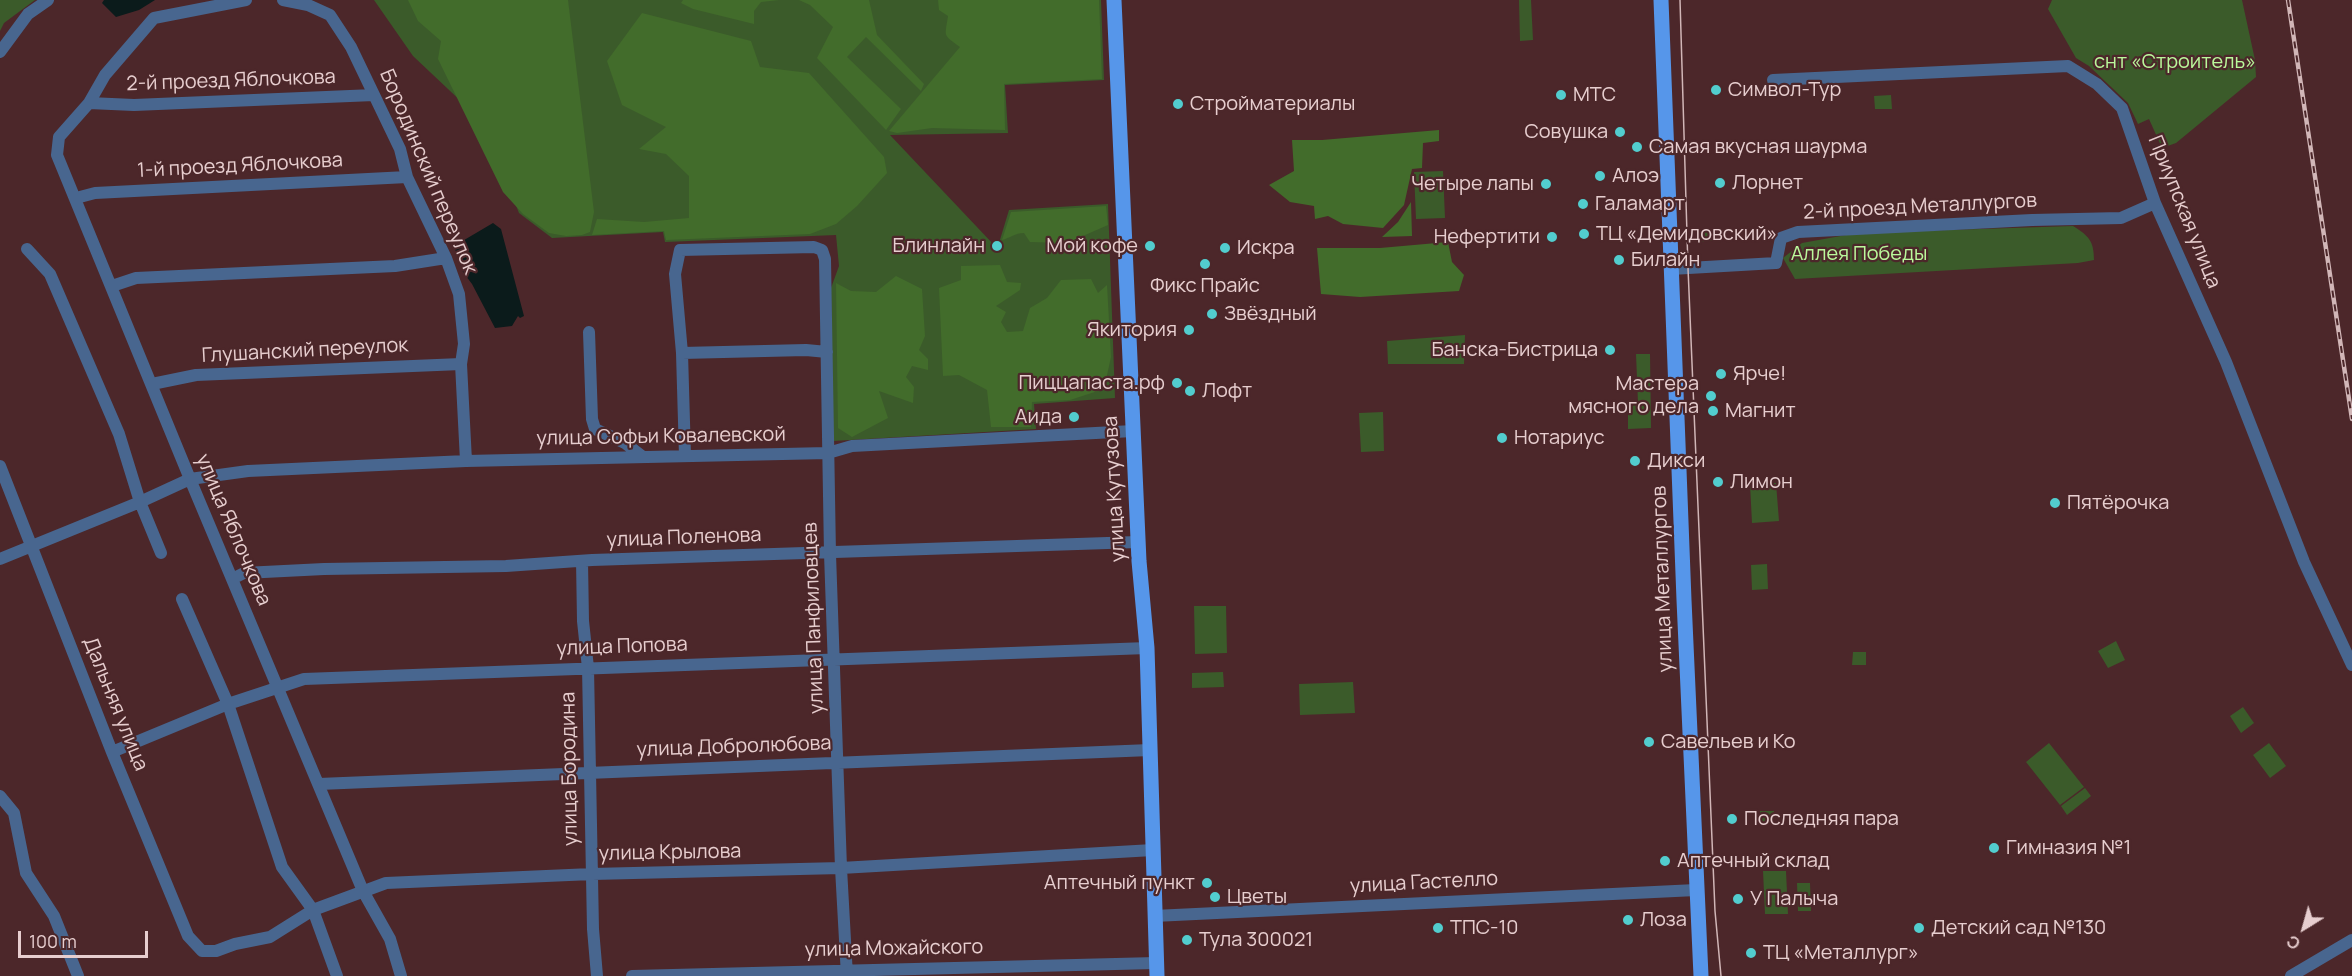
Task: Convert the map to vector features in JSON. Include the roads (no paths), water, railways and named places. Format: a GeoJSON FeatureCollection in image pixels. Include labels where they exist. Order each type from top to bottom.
{"type":"FeatureCollection","features":[{"type":"Feature","properties":{"kind":"main road","name":"улица Кутузова"},"geometry":{"type":"LineString","coordinates":[[1114,0],[1138,542],[1147,648],[1157,970]]}},
{"type":"Feature","properties":{"kind":"main road","name":"улица Металлургов"},"geometry":{"type":"LineString","coordinates":[[1661,0],[1701,976]]}},
{"type":"Feature","properties":{"kind":"street"},"geometry":{"type":"LineString","coordinates":[[0,52],[28,14],[48,0]]}},
{"type":"Feature","properties":{"kind":"street","name":"улица Яблочкова"},"geometry":{"type":"LineString","coordinates":[[246,0],[154,18],[105,75],[89,103],[59,137],[57,151],[190,479],[363,891],[390,939],[401,976]]}},
{"type":"Feature","properties":{"kind":"street","name":"Бородинский переулок"},"geometry":{"type":"LineString","coordinates":[[283,0],[308,5],[330,15],[351,47],[400,149],[407,177],[446,258],[459,294],[464,344],[461,364],[466,461]]}},
{"type":"Feature","properties":{"kind":"street","name":"Приупская улица"},"geometry":{"type":"LineString","coordinates":[[1773,80],[2068,66],[2097,84],[2122,108],[2155,203],[2226,362],[2304,562],[2352,665]]}},
{"type":"Feature","properties":{"kind":"street","name":"2-й проезд Яблочкова"},"geometry":{"type":"LineString","coordinates":[[89,103],[134,105],[375,95]]}},
{"type":"Feature","properties":{"kind":"street","name":"1-й проезд Яблочкова"},"geometry":{"type":"LineString","coordinates":[[76,198],[95,193],[407,177]]}},
{"type":"Feature","properties":{"kind":"street","name":"2-й проезд Металлургов"},"geometry":{"type":"LineString","coordinates":[[1671,269],[1776,263],[1780,238],[1798,232],[2032,220],[2121,218],[2155,203]]}},
{"type":"Feature","properties":{"kind":"street","name":"улица Панфиловцев"},"geometry":{"type":"LineString","coordinates":[[682,353],[675,274],[680,250],[814,247],[822,250],[825,259],[830,554],[847,973]]}},
{"type":"Feature","properties":{"kind":"street"},"geometry":{"type":"LineString","coordinates":[[27,249],[50,274],[119,434],[140,502],[161,553]]}},
{"type":"Feature","properties":{"kind":"street"},"geometry":{"type":"LineString","coordinates":[[112,286],[136,278],[395,266],[446,258]]}},
{"type":"Feature","properties":{"kind":"street"},"geometry":{"type":"LineString","coordinates":[[589,332],[592,419],[595,429],[625,443],[643,457]]}},
{"type":"Feature","properties":{"kind":"street"},"geometry":{"type":"LineString","coordinates":[[685,456],[682,353],[806,350],[827,352]]}},
{"type":"Feature","properties":{"kind":"street","name":"Глушанский переулок"},"geometry":{"type":"LineString","coordinates":[[152,384],[196,375],[461,364]]}},
{"type":"Feature","properties":{"kind":"street","name":"улица Софьи Ковалевской"},"geometry":{"type":"LineString","coordinates":[[0,559],[190,479],[248,471],[466,461],[828,453],[852,446],[1133,431]]}},
{"type":"Feature","properties":{"kind":"street","name":"Дальняя улица"},"geometry":{"type":"LineString","coordinates":[[0,466],[112,752],[188,936],[202,951]]}},
{"type":"Feature","properties":{"kind":"street","name":"улица Поленова"},"geometry":{"type":"LineString","coordinates":[[232,579],[244,573],[290,570],[506,566],[582,561],[1138,542]]}},
{"type":"Feature","properties":{"kind":"street","name":"улица Бородина"},"geometry":{"type":"LineString","coordinates":[[582,561],[583,621],[588,668],[589,773],[597,976]]}},
{"type":"Feature","properties":{"kind":"street"},"geometry":{"type":"LineString","coordinates":[[182,599],[228,704],[282,867],[313,910],[337,976]]}},
{"type":"Feature","properties":{"kind":"street","name":"улица Попова"},"geometry":{"type":"LineString","coordinates":[[112,752],[228,704],[304,679],[1147,648]]}},
{"type":"Feature","properties":{"kind":"street","name":"улица Добролюбова"},"geometry":{"type":"LineString","coordinates":[[319,784],[1150,750]]}},
{"type":"Feature","properties":{"kind":"street"},"geometry":{"type":"LineString","coordinates":[[0,796],[14,813],[26,873],[54,916],[78,976]]}},
{"type":"Feature","properties":{"kind":"street","name":"улица Крылова"},"geometry":{"type":"LineString","coordinates":[[202,951],[216,951],[235,944],[270,937],[313,910],[386,883],[592,874],[841,868],[1153,850]]}},
{"type":"Feature","properties":{"kind":"street","name":"улица Гастелло"},"geometry":{"type":"LineString","coordinates":[[1154,916],[1696,890]]}},
{"type":"Feature","properties":{"kind":"street"},"geometry":{"type":"LineString","coordinates":[[2291,976],[2352,940]]}},
{"type":"Feature","properties":{"kind":"street","name":"улица Можайского"},"geometry":{"type":"LineString","coordinates":[[632,976],[1157,970]]}},
{"type":"Feature","properties":{"kind":"tram line"},"geometry":{"type":"LineString","coordinates":[[1680,0],[1688,268],[1715,911],[1721,976]]}},
{"type":"Feature","properties":{"kind":"railway"},"geometry":{"type":"LineString","coordinates":[[2288,0],[2352,419]]}},
{"type":"Feature","properties":{"kind":"place","name":"Символ-Тур"},"geometry":{"type":"Point","coordinates":[1716,90]}},
{"type":"Feature","properties":{"kind":"place","name":"МТС"},"geometry":{"type":"Point","coordinates":[1561,95]}},
{"type":"Feature","properties":{"kind":"place","name":"Стройматериалы"},"geometry":{"type":"Point","coordinates":[1178,104]}},
{"type":"Feature","properties":{"kind":"place","name":"Совушка"},"geometry":{"type":"Point","coordinates":[1620,132]}},
{"type":"Feature","properties":{"kind":"place","name":"Самая вкусная шаурма"},"geometry":{"type":"Point","coordinates":[1637,147]}},
{"type":"Feature","properties":{"kind":"place","name":"Алоэ"},"geometry":{"type":"Point","coordinates":[1600,176]}},
{"type":"Feature","properties":{"kind":"place","name":"Лорнет"},"geometry":{"type":"Point","coordinates":[1720,183]}},
{"type":"Feature","properties":{"kind":"place","name":"Четыре лапы"},"geometry":{"type":"Point","coordinates":[1546,184]}},
{"type":"Feature","properties":{"kind":"place","name":"Галамарт"},"geometry":{"type":"Point","coordinates":[1583,204]}},
{"type":"Feature","properties":{"kind":"place","name":"ТЦ «Демидовский»"},"geometry":{"type":"Point","coordinates":[1584,234]}},
{"type":"Feature","properties":{"kind":"place","name":"Нефертити"},"geometry":{"type":"Point","coordinates":[1552,237]}},
{"type":"Feature","properties":{"kind":"place","name":"Блинлайн"},"geometry":{"type":"Point","coordinates":[997,246]}},
{"type":"Feature","properties":{"kind":"place","name":"Мой кофе"},"geometry":{"type":"Point","coordinates":[1150,246]}},
{"type":"Feature","properties":{"kind":"place","name":"Искра"},"geometry":{"type":"Point","coordinates":[1225,248]}},
{"type":"Feature","properties":{"kind":"place","name":"Билайн"},"geometry":{"type":"Point","coordinates":[1619,260]}},
{"type":"Feature","properties":{"kind":"place","name":"Фикс Прайс"},"geometry":{"type":"Point","coordinates":[1205,264]}},
{"type":"Feature","properties":{"kind":"place","name":"Звёздный"},"geometry":{"type":"Point","coordinates":[1212,314]}},
{"type":"Feature","properties":{"kind":"place","name":"Якитория"},"geometry":{"type":"Point","coordinates":[1189,330]}},
{"type":"Feature","properties":{"kind":"place","name":"Банска-Бистрица"},"geometry":{"type":"Point","coordinates":[1610,350]}},
{"type":"Feature","properties":{"kind":"place","name":"Ярче!"},"geometry":{"type":"Point","coordinates":[1721,374]}},
{"type":"Feature","properties":{"kind":"place","name":"Пиццапаста.рф"},"geometry":{"type":"Point","coordinates":[1177,383]}},
{"type":"Feature","properties":{"kind":"place","name":"Лофт"},"geometry":{"type":"Point","coordinates":[1190,391]}},
{"type":"Feature","properties":{"kind":"place","name":"Мастера мясного дела"},"geometry":{"type":"Point","coordinates":[1711,396]}},
{"type":"Feature","properties":{"kind":"place","name":"Магнит"},"geometry":{"type":"Point","coordinates":[1713,411]}},
{"type":"Feature","properties":{"kind":"place","name":"Аида"},"geometry":{"type":"Point","coordinates":[1074,417]}},
{"type":"Feature","properties":{"kind":"place","name":"Нотариус"},"geometry":{"type":"Point","coordinates":[1502,438]}},
{"type":"Feature","properties":{"kind":"place","name":"Дикси"},"geometry":{"type":"Point","coordinates":[1635,461]}},
{"type":"Feature","properties":{"kind":"place","name":"Лимон"},"geometry":{"type":"Point","coordinates":[1718,482]}},
{"type":"Feature","properties":{"kind":"place","name":"Пятёрочка"},"geometry":{"type":"Point","coordinates":[2055,503]}},
{"type":"Feature","properties":{"kind":"place","name":"Савельев и Ко"},"geometry":{"type":"Point","coordinates":[1649,742]}},
{"type":"Feature","properties":{"kind":"place","name":"Последняя пара"},"geometry":{"type":"Point","coordinates":[1732,819]}},
{"type":"Feature","properties":{"kind":"place","name":"Гимназия №1"},"geometry":{"type":"Point","coordinates":[1994,848]}},
{"type":"Feature","properties":{"kind":"place","name":"Аптечный склад"},"geometry":{"type":"Point","coordinates":[1665,861]}},
{"type":"Feature","properties":{"kind":"place","name":"Аптечный пункт"},"geometry":{"type":"Point","coordinates":[1207,883]}},
{"type":"Feature","properties":{"kind":"place","name":"Цветы"},"geometry":{"type":"Point","coordinates":[1215,897]}},
{"type":"Feature","properties":{"kind":"place","name":"У Палыча"},"geometry":{"type":"Point","coordinates":[1738,899]}},
{"type":"Feature","properties":{"kind":"place","name":"Лоза"},"geometry":{"type":"Point","coordinates":[1628,920]}},
{"type":"Feature","properties":{"kind":"place","name":"ТПС-10"},"geometry":{"type":"Point","coordinates":[1438,928]}},
{"type":"Feature","properties":{"kind":"place","name":"Детский сад №130"},"geometry":{"type":"Point","coordinates":[1919,928]}},
{"type":"Feature","properties":{"kind":"place","name":"Тула 300021"},"geometry":{"type":"Point","coordinates":[1187,940]}},
{"type":"Feature","properties":{"kind":"place","name":"ТЦ «Металлург»"},"geometry":{"type":"Point","coordinates":[1751,953]}},
{"type":"Feature","properties":{"kind":"park label","name":"снт «Строитель»"},"geometry":{"type":"Point","coordinates":[2175,62]}},
{"type":"Feature","properties":{"kind":"park label","name":"Аллея Победы"},"geometry":{"type":"Point","coordinates":[1859,254]}}]}
